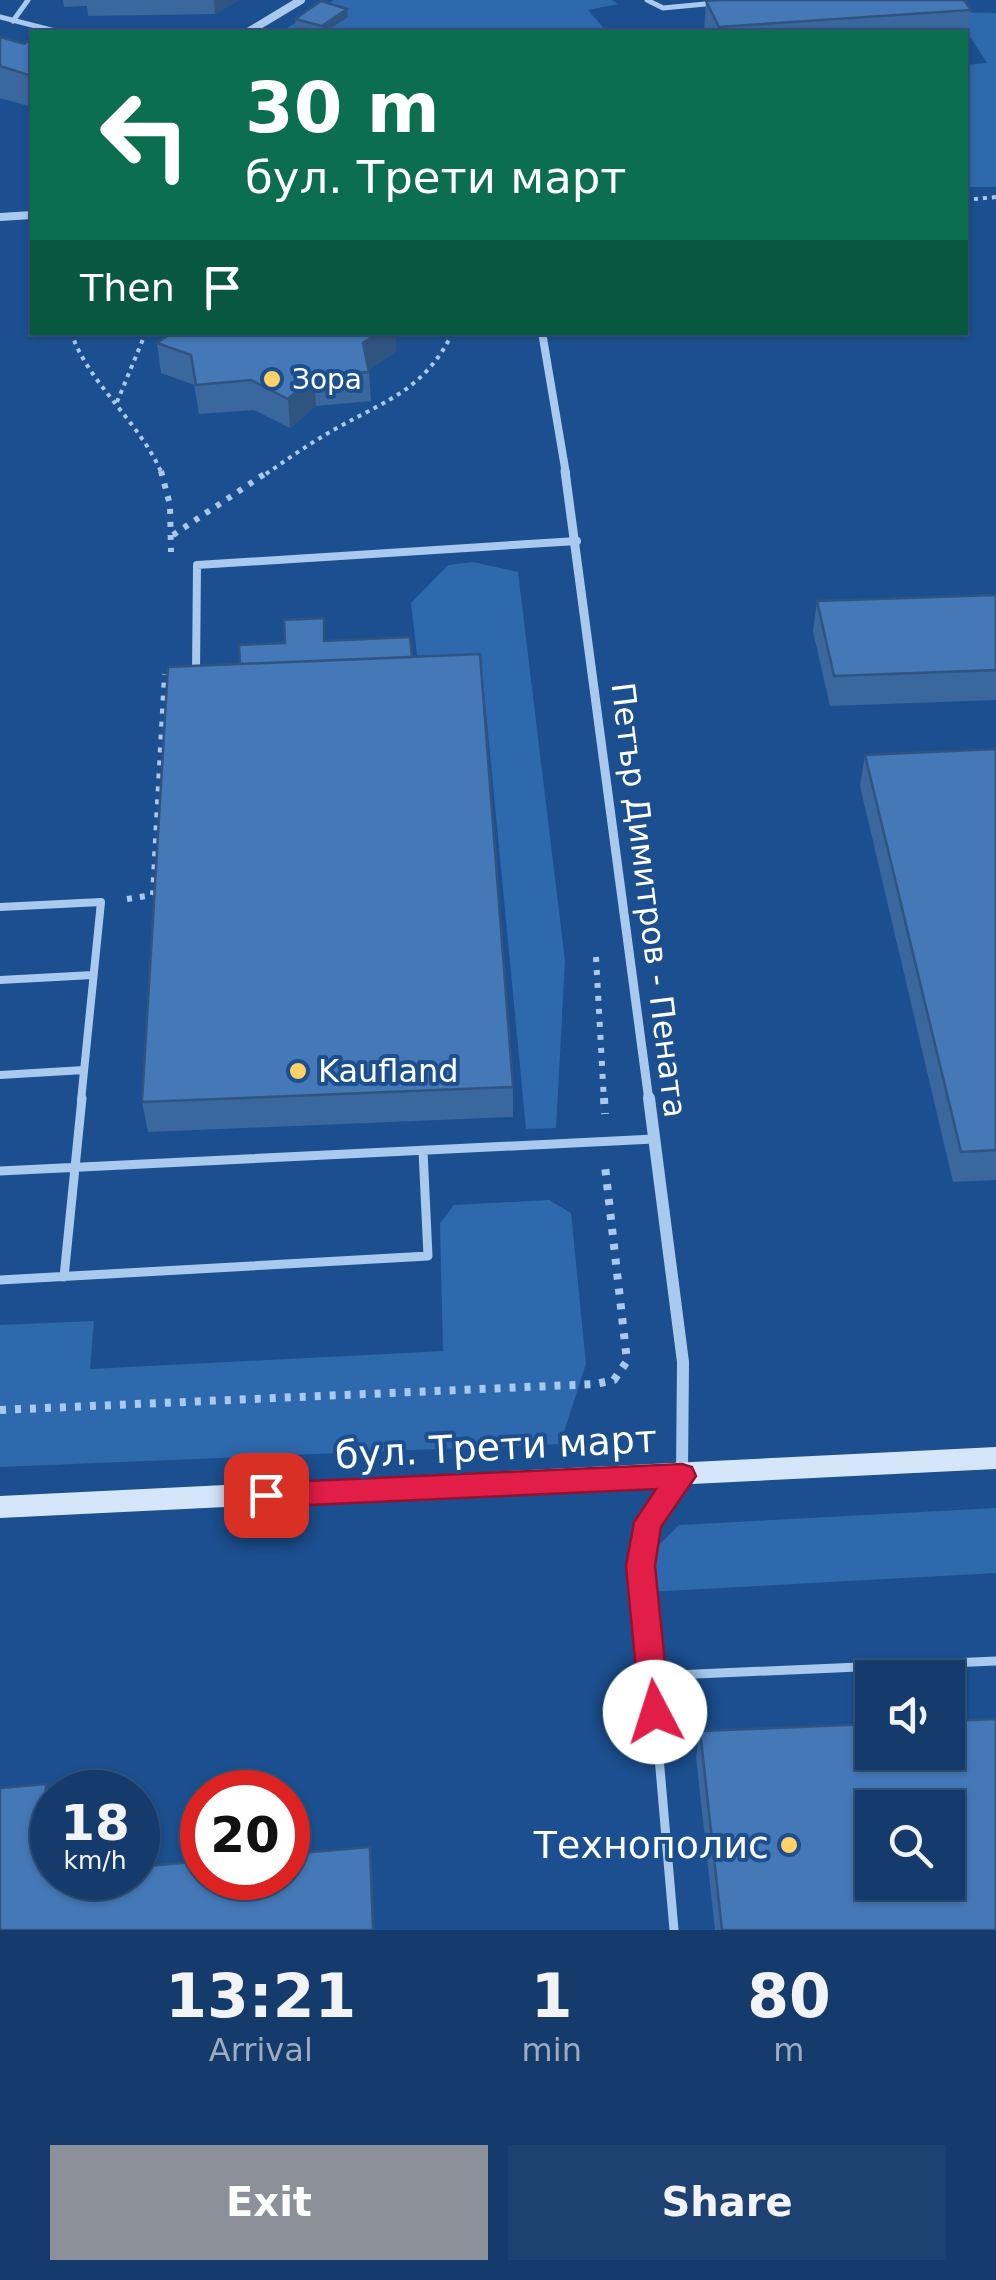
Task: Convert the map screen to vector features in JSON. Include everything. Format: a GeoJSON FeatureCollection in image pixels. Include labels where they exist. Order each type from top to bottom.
{"type":"FeatureCollection","features":[{"type":"Feature","properties":{"kind":"main road","name":"бул. Трети март"},"geometry":{"type":"LineString","coordinates":[[0,1507],[996,1458]]}},
{"type":"Feature","properties":{"kind":"street"},"geometry":{"type":"LineString","coordinates":[[251,30],[300,0]]}},
{"type":"Feature","properties":{"kind":"street"},"geometry":{"type":"LineString","coordinates":[[0,217],[30,215]]}},
{"type":"Feature","properties":{"kind":"street","name":"Петър Димитров - Пената"},"geometry":{"type":"LineString","coordinates":[[542,335],[577,542],[683,1362],[682,1476]]}},
{"type":"Feature","properties":{"kind":"lane"},"geometry":{"type":"LineString","coordinates":[[14,20],[28,0]]}},
{"type":"Feature","properties":{"kind":"lane"},"geometry":{"type":"LineString","coordinates":[[647,0],[663,8],[730,2]]}},
{"type":"Feature","properties":{"kind":"lane"},"geometry":{"type":"LineString","coordinates":[[0,17],[51,30]]}},
{"type":"Feature","properties":{"kind":"lane"},"geometry":{"type":"LineString","coordinates":[[196,674],[197,565],[577,542]]}},
{"type":"Feature","properties":{"kind":"lane"},"geometry":{"type":"LineString","coordinates":[[0,907],[101,902],[64,1276]]}},
{"type":"Feature","properties":{"kind":"lane"},"geometry":{"type":"LineString","coordinates":[[0,980],[93,975]]}},
{"type":"Feature","properties":{"kind":"lane"},"geometry":{"type":"LineString","coordinates":[[0,1074],[84,1070]]}},
{"type":"Feature","properties":{"kind":"lane"},"geometry":{"type":"LineString","coordinates":[[0,1171],[654,1139]]}},
{"type":"Feature","properties":{"kind":"lane"},"geometry":{"type":"LineString","coordinates":[[0,1280],[428,1256],[423,1151]]}},
{"type":"Feature","properties":{"kind":"lane"},"geometry":{"type":"LineString","coordinates":[[674,1930],[640,1566],[648,1522],[682,1476]]}},
{"type":"Feature","properties":{"kind":"lane"},"geometry":{"type":"LineString","coordinates":[[652,1676],[996,1661]]}},
{"type":"Feature","properties":{"kind":"path"},"geometry":{"type":"LineString","coordinates":[[968,200],[996,197]]}},
{"type":"Feature","properties":{"kind":"path"},"geometry":{"type":"LineString","coordinates":[[73,335],[84,366],[117,402],[160,462],[171,496],[171,556]]}},
{"type":"Feature","properties":{"kind":"path"},"geometry":{"type":"LineString","coordinates":[[117,402],[145,335]]}},
{"type":"Feature","properties":{"kind":"path"},"geometry":{"type":"LineString","coordinates":[[172,536],[328,432],[388,406],[428,372],[446,350],[452,335]]}},
{"type":"Feature","properties":{"kind":"path"},"geometry":{"type":"LineString","coordinates":[[101,902],[153,895],[166,656]]}},
{"type":"Feature","properties":{"kind":"shaded area"},"geometry":{"type":"Polygon","coordinates":[[[334,0],[612,0],[618,4],[588,10],[605,30],[283,30],[334,0]]]}},
{"type":"Feature","properties":{"kind":"shaded area"},"geometry":{"type":"Polygon","coordinates":[[[954,12],[996,13],[996,187],[968,187],[968,65],[987,63],[954,12]]]}},
{"type":"Feature","properties":{"kind":"shaded area"},"geometry":{"type":"Polygon","coordinates":[[[473,562],[518,572],[565,961],[556,1128],[526,1129],[482,670],[419,672],[411,603],[448,565],[473,562]]]}},
{"type":"Feature","properties":{"kind":"shaded area"},"geometry":{"type":"Polygon","coordinates":[[[549,1200],[571,1213],[586,1364],[560,1444],[0,1467],[0,1325],[94,1321],[90,1369],[443,1351],[440,1223],[454,1205],[549,1200]]]}},
{"type":"Feature","properties":{"kind":"shaded area"},"geometry":{"type":"Polygon","coordinates":[[[996,1508],[996,1573],[648,1592],[646,1558],[679,1525],[996,1508]]]}},
{"type":"Feature","properties":{"kind":"building"},"geometry":{"type":"Polygon","coordinates":[[[964,0],[971,10],[719,27],[706,1],[964,0]]]}},
{"type":"Feature","properties":{"kind":"building"},"geometry":{"type":"Polygon","coordinates":[[[321,1],[347,9],[322,26],[295,19],[321,1]]]}},
{"type":"Feature","properties":{"kind":"building"},"geometry":{"type":"Polygon","coordinates":[[[0,37],[24,44],[30,40],[30,75],[0,66],[0,37]]]}},
{"type":"Feature","properties":{"kind":"building"},"geometry":{"type":"Polygon","coordinates":[[[169,335],[375,335],[363,343],[369,372],[314,376],[288,399],[251,380],[196,385],[191,355],[157,343],[169,335]]]}},
{"type":"Feature","properties":{"kind":"building"},"geometry":{"type":"Polygon","coordinates":[[[996,595],[996,670],[834,676],[817,601],[996,595]]]}},
{"type":"Feature","properties":{"kind":"building"},"geometry":{"type":"Polygon","coordinates":[[[324,618],[324,641],[410,637],[412,657],[240,664],[239,645],[285,643],[284,620],[324,618]]]}},
{"type":"Feature","properties":{"kind":"building"},"geometry":{"type":"Polygon","coordinates":[[[480,654],[513,1087],[142,1102],[168,667],[480,654]]]}},
{"type":"Feature","properties":{"kind":"building"},"geometry":{"type":"Polygon","coordinates":[[[996,749],[996,1150],[961,1152],[865,755],[996,749]]]}},
{"type":"Feature","properties":{"kind":"building","name":"Технополис"},"geometry":{"type":"Polygon","coordinates":[[[996,1719],[996,1930],[722,1930],[700,1731],[855,1725],[855,1770],[965,1770],[965,1720],[996,1719]]]}},
{"type":"Feature","properties":{"kind":"building"},"geometry":{"type":"Polygon","coordinates":[[[30,1785],[30,1900],[160,1900],[160,1865],[180,1863],[180,1900],[310,1900],[310,1852],[370,1847],[373,1930],[0,1930],[0,1788],[30,1785]]]}},
{"type":"Feature","properties":{"kind":"place","name":"Зора"},"geometry":{"type":"Point","coordinates":[272,379]}},
{"type":"Feature","properties":{"kind":"place","name":"Kaufland"},"geometry":{"type":"Point","coordinates":[298,1071]}},
{"type":"Feature","properties":{"kind":"place","name":"Технополис"},"geometry":{"type":"Point","coordinates":[789,1845]}},
{"type":"Feature","properties":{"kind":"route"},"geometry":{"type":"LineString","coordinates":[[266,1495],[682,1476],[648,1522],[640,1566],[655,1712]]}}]}
